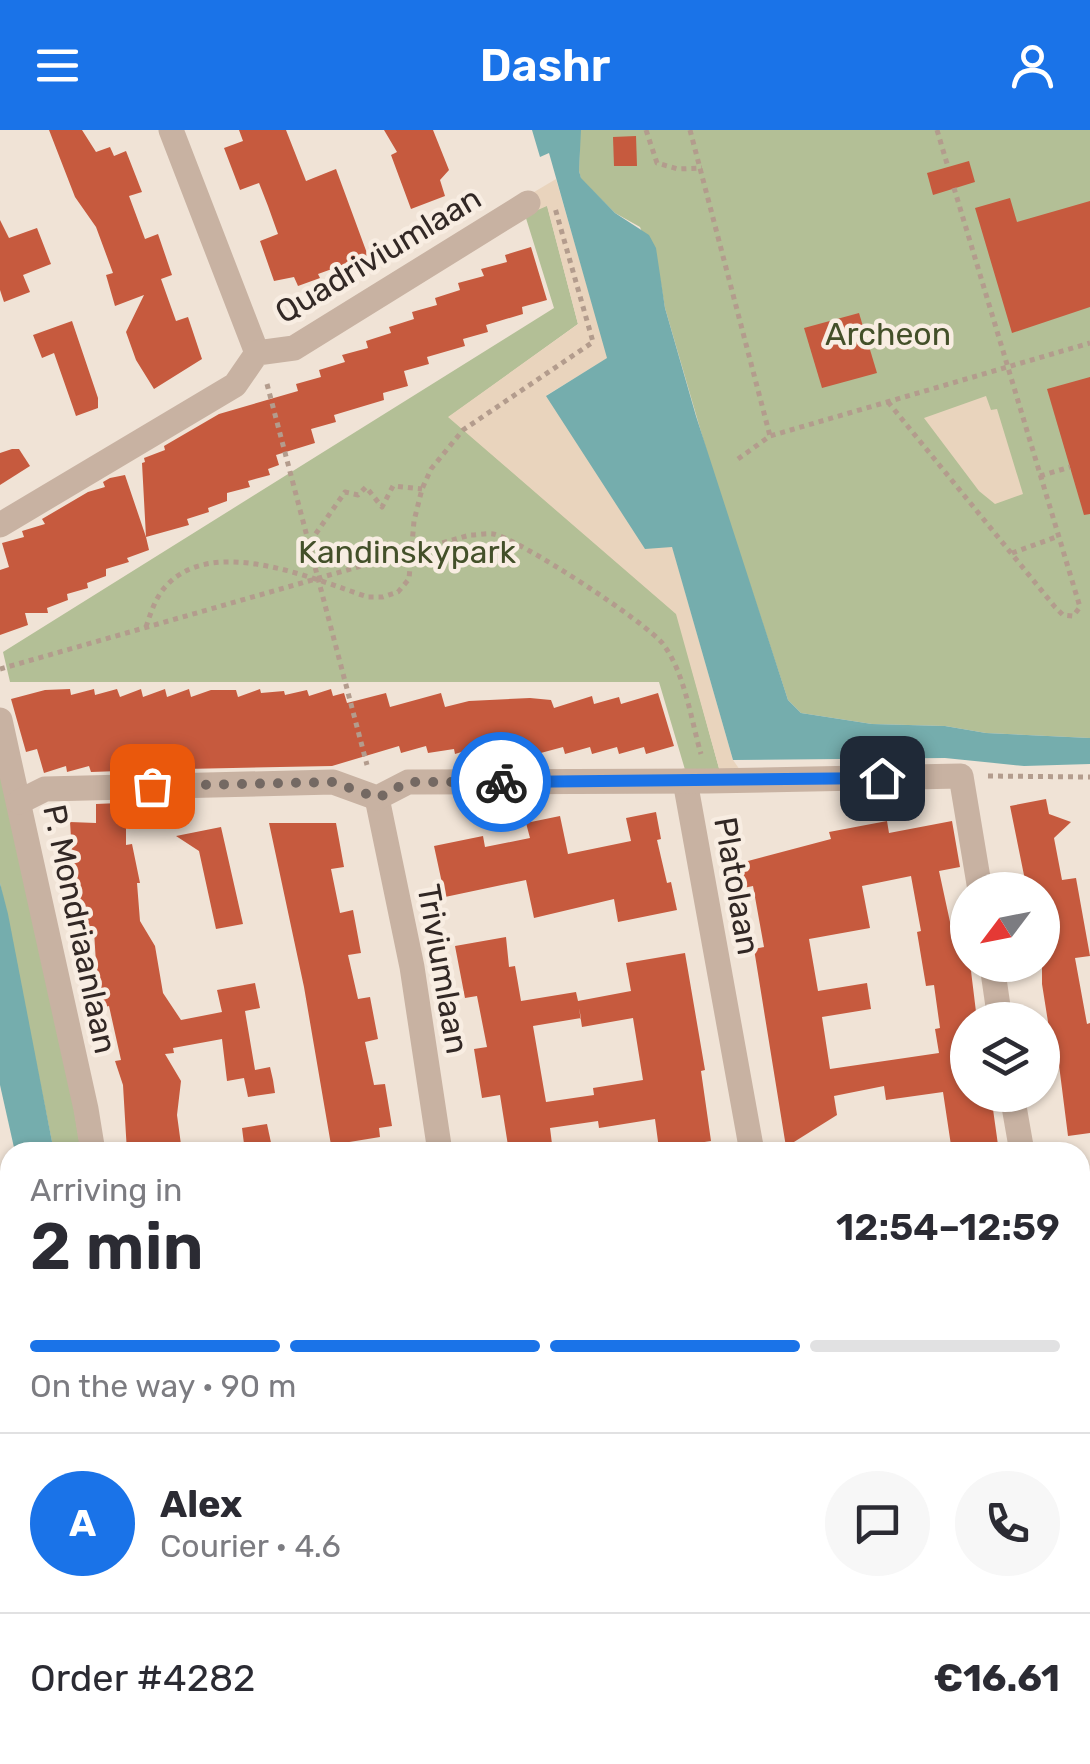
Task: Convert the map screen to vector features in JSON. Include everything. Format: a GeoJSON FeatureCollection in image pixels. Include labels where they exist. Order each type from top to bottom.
{"type":"FeatureCollection","features":[{"type":"Feature","properties":{"kind":"street","name":"Quadriviumlaan"},"geometry":{"type":"LineString","coordinates":[[171,130],[258,352]]}},
{"type":"Feature","properties":{"kind":"street","name":"Quadriviumlaan"},"geometry":{"type":"LineString","coordinates":[[0,526],[235,385],[258,352],[294,348],[528,203]]}},
{"type":"Feature","properties":{"kind":"street","name":"P. Mondriaanlaan"},"geometry":{"type":"LineString","coordinates":[[0,720],[91,1142]]}},
{"type":"Feature","properties":{"kind":"street","name":"Platolaan"},"geometry":{"type":"LineString","coordinates":[[751,1142],[697,781],[961,776]]}},
{"type":"Feature","properties":{"kind":"street"},"geometry":{"type":"LineString","coordinates":[[961,776],[977,872]]}},
{"type":"Feature","properties":{"kind":"street"},"geometry":{"type":"LineString","coordinates":[[19,802],[44,789],[333,782],[378,798],[408,782],[697,781]]}},
{"type":"Feature","properties":{"kind":"street","name":"Triviumlaan"},"geometry":{"type":"LineString","coordinates":[[378,798],[412,967],[438,1142]]}},
{"type":"Feature","properties":{"kind":"street"},"geometry":{"type":"LineString","coordinates":[[1015,1112],[1020,1142]]}},
{"type":"Feature","properties":{"kind":"path"},"geometry":{"type":"LineString","coordinates":[[646,130],[657,163],[702,168]]}},
{"type":"Feature","properties":{"kind":"path"},"geometry":{"type":"LineString","coordinates":[[690,130],[770,436]]}},
{"type":"Feature","properties":{"kind":"path"},"geometry":{"type":"LineString","coordinates":[[938,130],[948,167]]}},
{"type":"Feature","properties":{"kind":"path"},"geometry":{"type":"LineString","coordinates":[[888,402],[1055,607],[1064,616],[1073,616],[1080,607],[954,188]]}},
{"type":"Feature","properties":{"kind":"path"},"geometry":{"type":"LineString","coordinates":[[146,627],[166,586],[183,572],[207,562],[253,563],[316,579],[368,598],[398,592],[409,580],[414,521],[431,469],[464,430],[593,342],[550,191],[528,203]]}},
{"type":"Feature","properties":{"kind":"path"},"geometry":{"type":"LineString","coordinates":[[738,459],[770,436],[1090,343]]}},
{"type":"Feature","properties":{"kind":"path"},"geometry":{"type":"LineString","coordinates":[[258,352],[378,798]]}},
{"type":"Feature","properties":{"kind":"path"},"geometry":{"type":"LineString","coordinates":[[1040,476],[1070,467]]}},
{"type":"Feature","properties":{"kind":"path"},"geometry":{"type":"LineString","coordinates":[[310,542],[345,492],[358,495],[366,487],[382,507],[393,486],[422,489]]}},
{"type":"Feature","properties":{"kind":"path"},"geometry":{"type":"LineString","coordinates":[[0,669],[470,534],[496,534],[640,622],[663,644],[676,669],[697,781]]}},
{"type":"Feature","properties":{"kind":"path"},"geometry":{"type":"LineString","coordinates":[[1012,553],[1058,536]]}},
{"type":"Feature","properties":{"kind":"path"},"geometry":{"type":"LineString","coordinates":[[961,776],[1090,777]]}},
{"type":"Feature","properties":{"kind":"green space","name":"Archeon"},"geometry":{"type":"Polygon","coordinates":[[[577,130],[1090,130],[1090,738],[872,724],[801,713],[788,700],[713,473],[660,279],[640,227],[615,213],[581,179],[577,130]]]}},
{"type":"Feature","properties":{"kind":"green space","name":"Kandinskypark"},"geometry":{"type":"Polygon","coordinates":[[[547,205],[578,324],[449,417],[677,614],[720,772],[686,773],[659,682],[10,682],[3,652],[554,308],[525,215],[547,205]]]}},
{"type":"Feature","properties":{"kind":"green space"},"geometry":{"type":"Polygon","coordinates":[[[0,759],[68,1072],[79,1142],[52,1142],[0,883],[0,759]]]}},
{"type":"Feature","properties":{"kind":"shaded area"},"geometry":{"type":"Polygon","coordinates":[[[556,179],[608,358],[547,395],[672,546],[733,760],[740,770],[720,772],[676,614],[448,417],[578,324],[547,206],[533,212],[524,198],[556,179]]]}},
{"type":"Feature","properties":{"kind":"shaded area"},"geometry":{"type":"Polygon","coordinates":[[[986,396],[991,410],[997,409],[1023,494],[995,504],[979,491],[924,418],[986,396]]]}},
{"type":"Feature","properties":{"kind":"water"},"geometry":{"type":"Polygon","coordinates":[[[532,130],[581,130],[581,178],[615,213],[649,235],[656,248],[665,308],[696,416],[788,700],[801,713],[872,724],[1090,738],[1090,764],[1024,766],[945,758],[733,760],[672,547],[645,549],[546,396],[607,358],[549,153],[540,157],[532,130]]]}},
{"type":"Feature","properties":{"kind":"water"},"geometry":{"type":"Polygon","coordinates":[[[0,883],[52,1142],[13,1142],[0,1085],[0,883]]]}},
{"type":"Feature","properties":{"kind":"building"},"geometry":{"type":"Polygon","coordinates":[[[49,130],[82,130],[96,152],[110,147],[114,156],[126,151],[142,192],[129,196],[145,239],[158,234],[172,275],[161,279],[176,321],[188,317],[202,359],[154,389],[136,360],[126,332],[144,295],[115,306],[106,275],[113,273],[96,227],[75,197],[49,130]]]}},
{"type":"Feature","properties":{"kind":"building"},"geometry":{"type":"Polygon","coordinates":[[[239,130],[286,130],[306,181],[336,169],[368,256],[318,274],[320,278],[298,286],[294,277],[274,281],[260,241],[278,234],[268,206],[259,183],[240,190],[224,148],[243,141],[239,130]]]}},
{"type":"Feature","properties":{"kind":"building"},"geometry":{"type":"Polygon","coordinates":[[[384,130],[433,130],[449,170],[440,180],[445,196],[411,209],[391,155],[397,152],[384,130]]]}},
{"type":"Feature","properties":{"kind":"building"},"geometry":{"type":"Polygon","coordinates":[[[636,136],[637,166],[614,166],[613,137],[636,136]]]}},
{"type":"Feature","properties":{"kind":"building"},"geometry":{"type":"Polygon","coordinates":[[[969,161],[975,182],[933,195],[927,173],[969,161]]]}},
{"type":"Feature","properties":{"kind":"building"},"geometry":{"type":"Polygon","coordinates":[[[1010,198],[1017,222],[1090,201],[1090,307],[1012,333],[975,208],[1010,198]]]}},
{"type":"Feature","properties":{"kind":"building"},"geometry":{"type":"Polygon","coordinates":[[[0,220],[9,238],[37,228],[51,264],[23,275],[30,292],[4,302],[0,290],[0,220]]]}},
{"type":"Feature","properties":{"kind":"building"},"geometry":{"type":"Polygon","coordinates":[[[531,247],[547,300],[522,307],[523,314],[486,325],[488,332],[463,339],[465,346],[427,357],[429,364],[404,371],[408,386],[383,393],[384,400],[334,415],[336,422],[311,429],[315,443],[276,455],[279,465],[268,469],[270,475],[248,481],[250,487],[227,493],[227,501],[187,519],[189,525],[146,537],[144,458],[165,450],[164,446],[219,414],[298,391],[296,384],[321,377],[319,370],[345,362],[342,355],[368,348],[366,341],[391,333],[389,327],[414,319],[412,312],[437,305],[435,298],[460,290],[458,283],[484,276],[481,269],[507,262],[505,255],[531,247]]]}},
{"type":"Feature","properties":{"kind":"building"},"geometry":{"type":"Polygon","coordinates":[[[859,313],[877,373],[822,388],[804,328],[859,313]]]}},
{"type":"Feature","properties":{"kind":"building"},"geometry":{"type":"Polygon","coordinates":[[[72,321],[98,398],[98,408],[76,416],[54,353],[42,358],[33,335],[72,321]]]}},
{"type":"Feature","properties":{"kind":"building"},"geometry":{"type":"Polygon","coordinates":[[[1090,377],[1090,514],[1084,515],[1047,389],[1090,377]]]}},
{"type":"Feature","properties":{"kind":"building"},"geometry":{"type":"Polygon","coordinates":[[[19,449],[30,466],[0,485],[0,453],[19,449]]]}},
{"type":"Feature","properties":{"kind":"building"},"geometry":{"type":"Polygon","coordinates":[[[125,475],[149,550],[106,569],[106,576],[87,583],[88,588],[67,594],[68,600],[47,608],[48,613],[25,613],[28,625],[0,635],[0,570],[9,567],[2,543],[24,537],[22,531],[45,524],[42,519],[88,492],[105,487],[103,482],[110,478],[125,475]]]}},
{"type":"Feature","properties":{"kind":"building"},"geometry":{"type":"Polygon","coordinates":[[[70,689],[71,695],[94,689],[95,695],[117,689],[120,697],[141,689],[143,697],[165,689],[167,697],[189,689],[191,697],[211,690],[236,690],[238,697],[260,689],[261,693],[284,691],[285,695],[307,690],[309,696],[331,689],[333,696],[344,693],[347,703],[386,693],[390,707],[441,693],[445,707],[469,701],[530,698],[551,700],[554,708],[592,696],[594,704],[619,697],[621,704],[658,693],[674,746],[646,754],[644,747],[619,754],[617,747],[592,754],[590,747],[565,754],[563,747],[537,754],[535,747],[508,754],[508,746],[483,754],[481,746],[455,754],[454,749],[428,753],[426,746],[401,753],[399,746],[332,766],[184,766],[172,770],[161,767],[91,772],[89,766],[67,772],[66,766],[44,773],[37,749],[26,752],[11,699],[45,690],[70,689]]]}},
{"type":"Feature","properties":{"kind":"building"},"geometry":{"type":"Polygon","coordinates":[[[1046,799],[1049,814],[1071,822],[1054,838],[1062,880],[1076,878],[1090,956],[1075,958],[1087,1024],[1090,1023],[1090,1133],[1068,1136],[1060,1073],[1060,1002],[1045,1002],[1042,984],[1060,982],[1060,872],[1023,872],[1010,806],[1046,799]]]}},
{"type":"Feature","properties":{"kind":"building"},"geometry":{"type":"Polygon","coordinates":[[[119,803],[119,823],[126,823],[126,845],[132,844],[140,883],[140,921],[155,946],[163,993],[181,1020],[222,1012],[217,990],[255,983],[260,1008],[245,1011],[255,1070],[270,1067],[275,1093],[248,1097],[244,1078],[227,1081],[222,1039],[173,1048],[174,1053],[165,1054],[181,1081],[177,1115],[181,1142],[126,1142],[123,1085],[115,1061],[121,1060],[109,1006],[105,1007],[98,996],[94,931],[88,932],[82,922],[80,894],[74,884],[70,822],[96,823],[96,804],[119,803]]]}},
{"type":"Feature","properties":{"kind":"building"},"geometry":{"type":"Polygon","coordinates":[[[656,812],[661,839],[657,840],[677,910],[618,922],[614,899],[534,918],[526,880],[445,897],[434,846],[483,836],[485,847],[530,838],[526,823],[560,816],[568,854],[631,841],[626,818],[656,812]]]}},
{"type":"Feature","properties":{"kind":"building"},"geometry":{"type":"Polygon","coordinates":[[[887,821],[889,833],[952,821],[960,867],[939,871],[950,922],[950,982],[972,982],[975,1002],[950,1002],[950,1112],[993,1112],[998,1142],[950,1142],[943,1092],[886,1100],[884,1086],[834,1096],[837,1115],[794,1142],[785,1142],[754,949],[764,947],[753,886],[734,890],[729,866],[831,839],[829,832],[887,821]],[[911,876],[862,886],[870,928],[809,939],[818,991],[867,983],[871,1009],[822,1017],[830,1069],[939,1053],[934,985],[926,986],[911,876]]]}},
{"type":"Feature","properties":{"kind":"building"},"geometry":{"type":"Polygon","coordinates":[[[269,823],[336,823],[344,867],[331,869],[340,913],[353,910],[361,953],[348,955],[358,999],[370,997],[378,1039],[365,1042],[374,1085],[385,1084],[392,1126],[379,1128],[380,1137],[330,1142],[304,987],[269,823]]]}},
{"type":"Feature","properties":{"kind":"building"},"geometry":{"type":"Polygon","coordinates":[[[221,827],[243,924],[216,929],[199,851],[176,836],[221,827]]]}},
{"type":"Feature","properties":{"kind":"building"},"geometry":{"type":"Polygon","coordinates":[[[506,937],[509,967],[515,966],[521,1001],[576,992],[578,1001],[631,991],[626,963],[685,953],[705,1070],[701,1071],[711,1141],[658,1142],[655,1119],[599,1128],[598,1121],[550,1128],[552,1142],[507,1142],[500,1095],[482,1098],[474,1049],[487,1047],[477,996],[465,998],[455,946],[506,937]],[[581,1018],[533,1026],[546,1102],[594,1095],[593,1088],[643,1080],[633,1018],[582,1027],[581,1018]]]}},
{"type":"Feature","properties":{"kind":"building"},"geometry":{"type":"Polygon","coordinates":[[[267,1124],[271,1142],[244,1142],[242,1128],[267,1124]]]}},
{"type":"Feature","properties":{"kind":"way so far"},"geometry":{"type":"LineString","coordinates":[[152,786],[333,782],[378,798],[408,782],[501,782]]}},
{"type":"Feature","properties":{"kind":"route"},"geometry":{"type":"LineString","coordinates":[[501,782],[882,778]]}}]}
